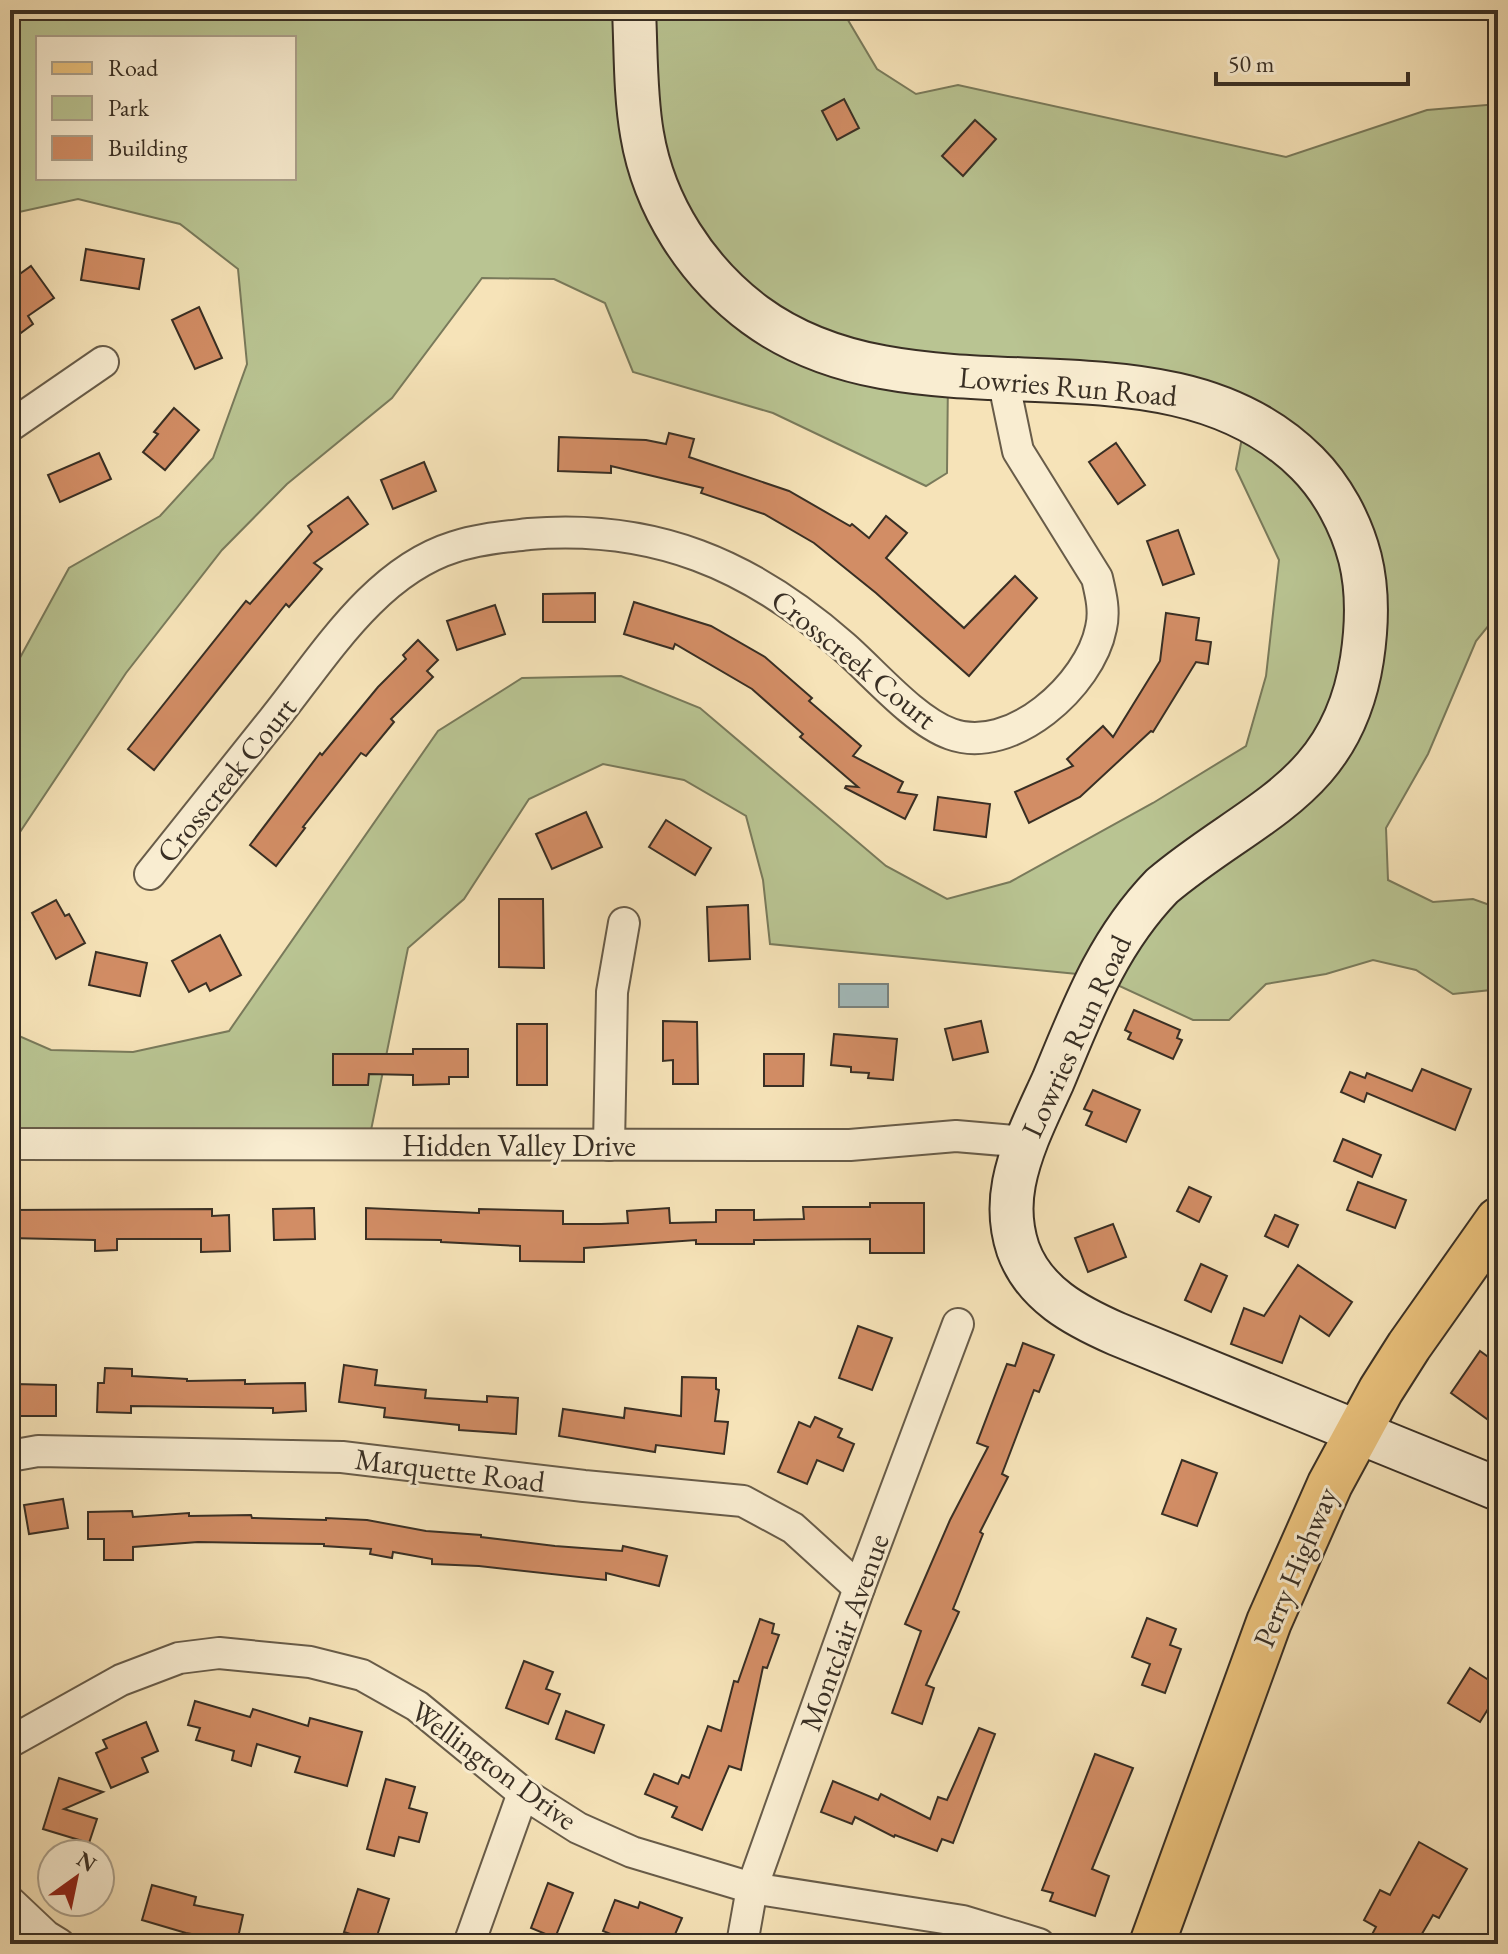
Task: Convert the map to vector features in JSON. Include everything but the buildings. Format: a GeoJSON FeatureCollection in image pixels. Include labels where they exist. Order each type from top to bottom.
{"type":"FeatureCollection","features":[{"type":"Feature","properties":{"kind":"main road","name":"Perry Highway"},"geometry":{"type":"LineString","coordinates":[[1152,1944],[1269,1622],[1298,1552],[1357,1432],[1409,1346],[1498,1220]]}},
{"type":"Feature","properties":{"kind":"street","name":"Lowries Run Road"},"geometry":{"type":"LineString","coordinates":[[634,10],[642,135],[649,163],[672,221],[707,272],[731,297],[758,318],[787,335],[849,359],[914,372],[1161,390],[1226,408],[1265,428],[1289,446],[1312,468],[1339,506],[1357,547],[1365,594],[1363,653],[1358,685],[1340,732],[1312,772],[1292,792],[1182,869],[1143,905],[1127,927],[1098,976],[1026,1142],[1014,1186],[1013,1229],[1029,1271],[1057,1302],[1117,1334],[1498,1489]]}},
{"type":"Feature","properties":{"kind":"street"},"geometry":{"type":"LineString","coordinates":[[10,426],[103,362]]}},
{"type":"Feature","properties":{"kind":"street","name":"Crosscreek Court"},"geometry":{"type":"LineString","coordinates":[[150,874],[367,606],[411,568],[432,555],[507,536],[579,531],[637,538],[692,553],[745,576],[799,609],[934,726],[969,739],[988,739],[1027,723],[1047,708],[1081,671],[1094,650],[1102,627],[1103,602],[1097,578],[1085,556],[1018,451],[1003,379]]}},
{"type":"Feature","properties":{"kind":"street"},"geometry":{"type":"LineString","coordinates":[[609,1145],[612,992],[624,923]]}},
{"type":"Feature","properties":{"kind":"street","name":"Hidden Valley Drive"},"geometry":{"type":"LineString","coordinates":[[10,1144],[850,1145],[956,1136],[1026,1142]]}},
{"type":"Feature","properties":{"kind":"street","name":"Montclair Avenue"},"geometry":{"type":"LineString","coordinates":[[742,1944],[752,1888],[859,1588],[958,1324]]}},
{"type":"Feature","properties":{"kind":"street","name":"Marquette Road"},"geometry":{"type":"LineString","coordinates":[[10,1456],[38,1451],[342,1457],[584,1486],[743,1501],[793,1528],[859,1588]]}},
{"type":"Feature","properties":{"kind":"street","name":"Wellington Drive"},"geometry":{"type":"LineString","coordinates":[[10,1742],[121,1680],[179,1658],[219,1653],[310,1662],[362,1675],[417,1706],[523,1793],[578,1828],[632,1852],[752,1888],[923,1913],[963,1921],[1039,1944]]}},
{"type":"Feature","properties":{"kind":"street"},"geometry":{"type":"LineString","coordinates":[[469,1944],[523,1793]]}},
{"type":"Feature","properties":{"kind":"street"},"geometry":{"type":"LineString","coordinates":[[10,1902],[59,1944]]}},
{"type":"Feature","properties":{"kind":"green space"},"geometry":{"type":"Polygon","coordinates":[[[10,10],[842,10],[877,69],[916,94],[958,85],[1286,157],[1427,110],[1498,104],[1498,614],[1476,641],[1428,754],[1386,828],[1388,880],[1433,902],[1473,899],[1498,908],[1498,978],[1491,990],[1453,994],[1416,970],[1373,960],[1326,974],[1266,984],[1229,1020],[1193,1020],[1098,976],[770,944],[763,880],[746,816],[684,780],[603,764],[529,799],[464,899],[408,948],[368,1145],[10,1144],[10,1032],[51,1050],[133,1052],[229,1031],[438,731],[522,678],[621,676],[700,708],[886,866],[947,899],[1010,882],[1153,803],[1246,746],[1266,676],[1279,560],[1236,469],[1246,417],[948,377],[947,473],[926,486],[773,413],[633,372],[605,303],[554,279],[482,278],[392,398],[287,484],[222,550],[126,673],[10,847],[10,676],[69,568],[160,516],[213,458],[247,364],[238,269],[180,224],[78,199],[10,214],[10,10]]]}},
{"type":"Feature","properties":{"kind":"water"},"geometry":{"type":"Polygon","coordinates":[[[839,984],[888,984],[888,1007],[839,1007],[839,984]]]}}]}
